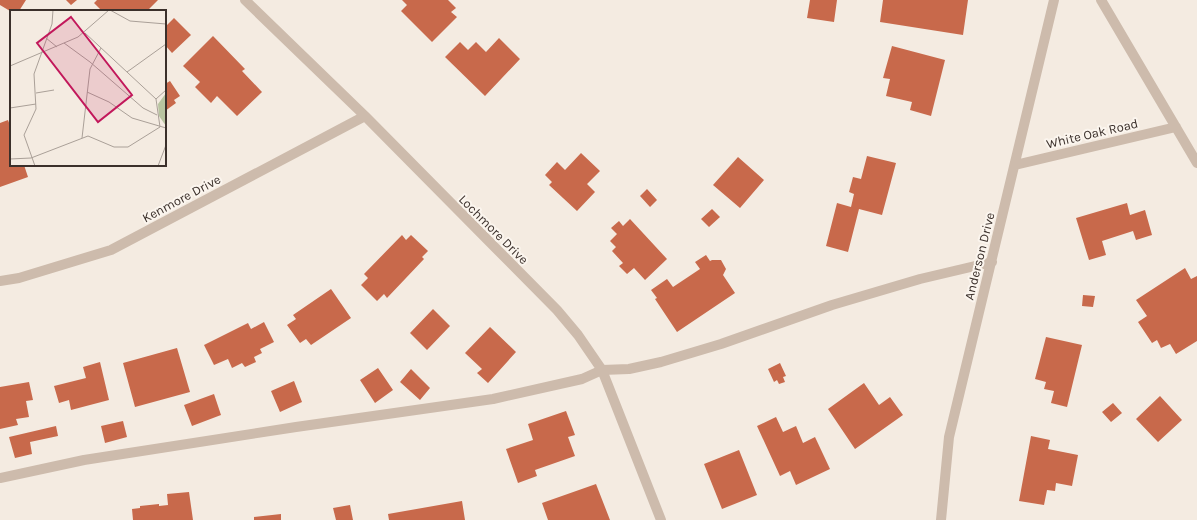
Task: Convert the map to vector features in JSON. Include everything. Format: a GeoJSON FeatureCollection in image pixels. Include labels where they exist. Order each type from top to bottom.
{"type":"FeatureCollection","features":[{"type":"Feature","properties":{"kind":"street","name":"Lochmore Drive"},"geometry":{"type":"LineString","coordinates":[[245,0],[365,116],[557,310],[578,335],[602,370],[661,520]]}},
{"type":"Feature","properties":{"kind":"street","name":"Anderson Drive"},"geometry":{"type":"LineString","coordinates":[[940,520],[949,437],[1054,0]]}},
{"type":"Feature","properties":{"kind":"street"},"geometry":{"type":"LineString","coordinates":[[1101,0],[1197,162]]}},
{"type":"Feature","properties":{"kind":"street","name":"Kenmore Drive"},"geometry":{"type":"LineString","coordinates":[[0,281],[19,278],[111,250],[365,116]]}},
{"type":"Feature","properties":{"kind":"street","name":"White Oak Road"},"geometry":{"type":"LineString","coordinates":[[1015,165],[1176,127]]}},
{"type":"Feature","properties":{"kind":"street"},"geometry":{"type":"LineString","coordinates":[[0,478],[84,460],[296,427],[493,399],[582,379],[602,370],[629,369],[661,362],[721,344],[832,305],[920,279],[992,262]]}},
{"type":"Feature","properties":{"kind":"building"},"geometry":{"type":"Polygon","coordinates":[[[0,0],[26,0],[20,10],[10,11],[0,5],[0,0]]]}},
{"type":"Feature","properties":{"kind":"building"},"geometry":{"type":"Polygon","coordinates":[[[66,0],[77,0],[71,5],[66,0]]]}},
{"type":"Feature","properties":{"kind":"building"},"geometry":{"type":"Polygon","coordinates":[[[97,0],[158,0],[148,10],[101,10],[94,3],[97,0]]]}},
{"type":"Feature","properties":{"kind":"building"},"geometry":{"type":"Polygon","coordinates":[[[402,0],[448,0],[456,8],[451,12],[457,17],[432,42],[401,11],[407,5],[402,0]]]}},
{"type":"Feature","properties":{"kind":"building"},"geometry":{"type":"Polygon","coordinates":[[[810,0],[837,0],[834,22],[807,18],[810,0]]]}},
{"type":"Feature","properties":{"kind":"building"},"geometry":{"type":"Polygon","coordinates":[[[883,0],[968,0],[963,35],[880,22],[883,0]]]}},
{"type":"Feature","properties":{"kind":"building"},"geometry":{"type":"Polygon","coordinates":[[[174,18],[191,35],[172,53],[166,46],[166,26],[174,18]]]}},
{"type":"Feature","properties":{"kind":"building"},"geometry":{"type":"Polygon","coordinates":[[[213,36],[245,69],[242,71],[262,92],[237,116],[217,96],[211,103],[195,87],[200,82],[183,66],[213,36]]]}},
{"type":"Feature","properties":{"kind":"building"},"geometry":{"type":"Polygon","coordinates":[[[499,38],[520,59],[485,96],[445,57],[460,42],[468,50],[476,42],[486,52],[499,38]]]}},
{"type":"Feature","properties":{"kind":"building"},"geometry":{"type":"Polygon","coordinates":[[[892,46],[945,60],[931,116],[910,110],[912,102],[886,96],[890,79],[883,78],[892,46]]]}},
{"type":"Feature","properties":{"kind":"building"},"geometry":{"type":"Polygon","coordinates":[[[170,81],[180,96],[174,100],[176,103],[166,110],[166,83],[170,81]]]}},
{"type":"Feature","properties":{"kind":"building"},"geometry":{"type":"Polygon","coordinates":[[[8,120],[10,125],[10,166],[24,166],[28,177],[0,187],[0,123],[8,120]]]}},
{"type":"Feature","properties":{"kind":"building"},"geometry":{"type":"Polygon","coordinates":[[[581,153],[600,171],[587,184],[595,192],[577,211],[549,185],[552,182],[545,175],[557,162],[565,170],[581,153]]]}},
{"type":"Feature","properties":{"kind":"building"},"geometry":{"type":"Polygon","coordinates":[[[867,156],[896,163],[882,215],[859,209],[848,252],[826,246],[837,203],[851,207],[854,194],[849,192],[853,177],[861,179],[867,156]]]}},
{"type":"Feature","properties":{"kind":"building"},"geometry":{"type":"Polygon","coordinates":[[[738,157],[764,180],[740,208],[713,185],[738,157]]]}},
{"type":"Feature","properties":{"kind":"building"},"geometry":{"type":"Polygon","coordinates":[[[647,189],[657,200],[650,207],[640,196],[647,189]]]}},
{"type":"Feature","properties":{"kind":"building"},"geometry":{"type":"Polygon","coordinates":[[[1127,203],[1130,215],[1145,210],[1152,235],[1136,240],[1133,231],[1102,241],[1106,255],[1089,260],[1076,218],[1127,203]]]}},
{"type":"Feature","properties":{"kind":"building"},"geometry":{"type":"Polygon","coordinates":[[[712,209],[720,217],[709,227],[701,219],[712,209]]]}},
{"type":"Feature","properties":{"kind":"building"},"geometry":{"type":"Polygon","coordinates":[[[630,219],[667,259],[645,280],[634,268],[627,274],[619,266],[623,263],[612,251],[616,247],[610,241],[617,234],[611,228],[619,221],[623,226],[630,219]]]}},
{"type":"Feature","properties":{"kind":"building"},"geometry":{"type":"Polygon","coordinates":[[[402,235],[406,240],[411,235],[428,251],[422,257],[424,259],[387,298],[384,294],[377,301],[361,285],[368,278],[364,274],[402,235]]]}},
{"type":"Feature","properties":{"kind":"building"},"geometry":{"type":"Polygon","coordinates":[[[706,255],[710,261],[721,260],[726,269],[723,275],[735,293],[677,332],[655,299],[657,298],[651,290],[667,279],[673,287],[700,269],[695,262],[706,255]]]}},
{"type":"Feature","properties":{"kind":"building"},"geometry":{"type":"Polygon","coordinates":[[[1185,268],[1191,279],[1197,276],[1197,341],[1176,354],[1170,344],[1161,348],[1157,340],[1152,343],[1138,322],[1147,316],[1136,300],[1185,268]]]}},
{"type":"Feature","properties":{"kind":"building"},"geometry":{"type":"Polygon","coordinates":[[[331,289],[351,318],[311,345],[306,339],[300,343],[287,325],[296,319],[293,315],[331,289]]]}},
{"type":"Feature","properties":{"kind":"building"},"geometry":{"type":"Polygon","coordinates":[[[1083,295],[1095,296],[1093,307],[1082,306],[1083,295]]]}},
{"type":"Feature","properties":{"kind":"building"},"geometry":{"type":"Polygon","coordinates":[[[433,309],[450,326],[427,350],[410,333],[433,309]]]}},
{"type":"Feature","properties":{"kind":"building"},"geometry":{"type":"Polygon","coordinates":[[[264,322],[274,342],[260,349],[262,353],[254,357],[256,362],[245,367],[242,363],[232,368],[228,359],[214,365],[204,345],[248,323],[251,329],[264,322]]]}},
{"type":"Feature","properties":{"kind":"building"},"geometry":{"type":"Polygon","coordinates":[[[490,327],[516,352],[488,383],[477,373],[482,369],[465,353],[490,327]]]}},
{"type":"Feature","properties":{"kind":"building"},"geometry":{"type":"Polygon","coordinates":[[[1046,337],[1082,345],[1067,407],[1051,403],[1054,391],[1044,389],[1046,382],[1035,379],[1046,337]]]}},
{"type":"Feature","properties":{"kind":"building"},"geometry":{"type":"Polygon","coordinates":[[[177,348],[190,392],[135,407],[123,363],[177,348]]]}},
{"type":"Feature","properties":{"kind":"building"},"geometry":{"type":"Polygon","coordinates":[[[100,362],[109,400],[71,410],[69,400],[59,403],[54,386],[86,378],[83,367],[100,362]]]}},
{"type":"Feature","properties":{"kind":"building"},"geometry":{"type":"Polygon","coordinates":[[[780,363],[786,376],[783,377],[785,382],[779,384],[777,380],[774,382],[768,369],[780,363]]]}},
{"type":"Feature","properties":{"kind":"building"},"geometry":{"type":"Polygon","coordinates":[[[378,368],[393,390],[375,403],[360,380],[378,368]]]}},
{"type":"Feature","properties":{"kind":"building"},"geometry":{"type":"Polygon","coordinates":[[[411,369],[430,388],[420,400],[400,382],[411,369]]]}},
{"type":"Feature","properties":{"kind":"building"},"geometry":{"type":"Polygon","coordinates":[[[294,381],[302,402],[280,412],[271,391],[294,381]]]}},
{"type":"Feature","properties":{"kind":"building"},"geometry":{"type":"Polygon","coordinates":[[[29,382],[33,400],[26,401],[29,417],[16,419],[18,425],[0,429],[0,387],[29,382]]]}},
{"type":"Feature","properties":{"kind":"building"},"geometry":{"type":"Polygon","coordinates":[[[864,383],[879,405],[890,397],[903,415],[855,449],[828,409],[864,383]]]}},
{"type":"Feature","properties":{"kind":"building"},"geometry":{"type":"Polygon","coordinates":[[[214,394],[221,415],[192,426],[184,405],[214,394]]]}},
{"type":"Feature","properties":{"kind":"building"},"geometry":{"type":"Polygon","coordinates":[[[1160,396],[1182,420],[1158,442],[1136,419],[1160,396]]]}},
{"type":"Feature","properties":{"kind":"building"},"geometry":{"type":"Polygon","coordinates":[[[1113,403],[1122,413],[1111,422],[1102,412],[1113,403]]]}},
{"type":"Feature","properties":{"kind":"building"},"geometry":{"type":"Polygon","coordinates":[[[566,411],[575,435],[568,437],[575,456],[535,470],[537,476],[518,483],[506,449],[533,440],[528,424],[566,411]]]}},
{"type":"Feature","properties":{"kind":"building"},"geometry":{"type":"Polygon","coordinates":[[[776,417],[783,432],[796,426],[803,443],[815,437],[830,469],[796,485],[790,471],[780,476],[757,426],[776,417]]]}},
{"type":"Feature","properties":{"kind":"building"},"geometry":{"type":"Polygon","coordinates":[[[123,421],[127,437],[105,443],[101,426],[123,421]]]}},
{"type":"Feature","properties":{"kind":"building"},"geometry":{"type":"Polygon","coordinates":[[[56,426],[58,436],[30,442],[32,454],[15,458],[9,437],[56,426]]]}},
{"type":"Feature","properties":{"kind":"building"},"geometry":{"type":"Polygon","coordinates":[[[1031,436],[1050,440],[1048,449],[1078,455],[1072,486],[1056,483],[1055,491],[1047,490],[1044,505],[1019,501],[1031,436]]]}},
{"type":"Feature","properties":{"kind":"building"},"geometry":{"type":"Polygon","coordinates":[[[739,450],[757,495],[722,509],[704,464],[739,450]]]}},
{"type":"Feature","properties":{"kind":"building"},"geometry":{"type":"Polygon","coordinates":[[[596,484],[610,520],[548,520],[542,503],[596,484]]]}},
{"type":"Feature","properties":{"kind":"building"},"geometry":{"type":"Polygon","coordinates":[[[189,492],[193,520],[133,520],[132,509],[140,508],[140,506],[159,504],[159,506],[168,505],[167,494],[189,492]]]}},
{"type":"Feature","properties":{"kind":"building"},"geometry":{"type":"Polygon","coordinates":[[[462,501],[465,520],[389,520],[388,514],[462,501]]]}},
{"type":"Feature","properties":{"kind":"building"},"geometry":{"type":"Polygon","coordinates":[[[350,505],[353,520],[336,520],[333,508],[350,505]]]}},
{"type":"Feature","properties":{"kind":"building"},"geometry":{"type":"Polygon","coordinates":[[[281,514],[281,520],[254,520],[254,517],[281,514]]]}}]}
